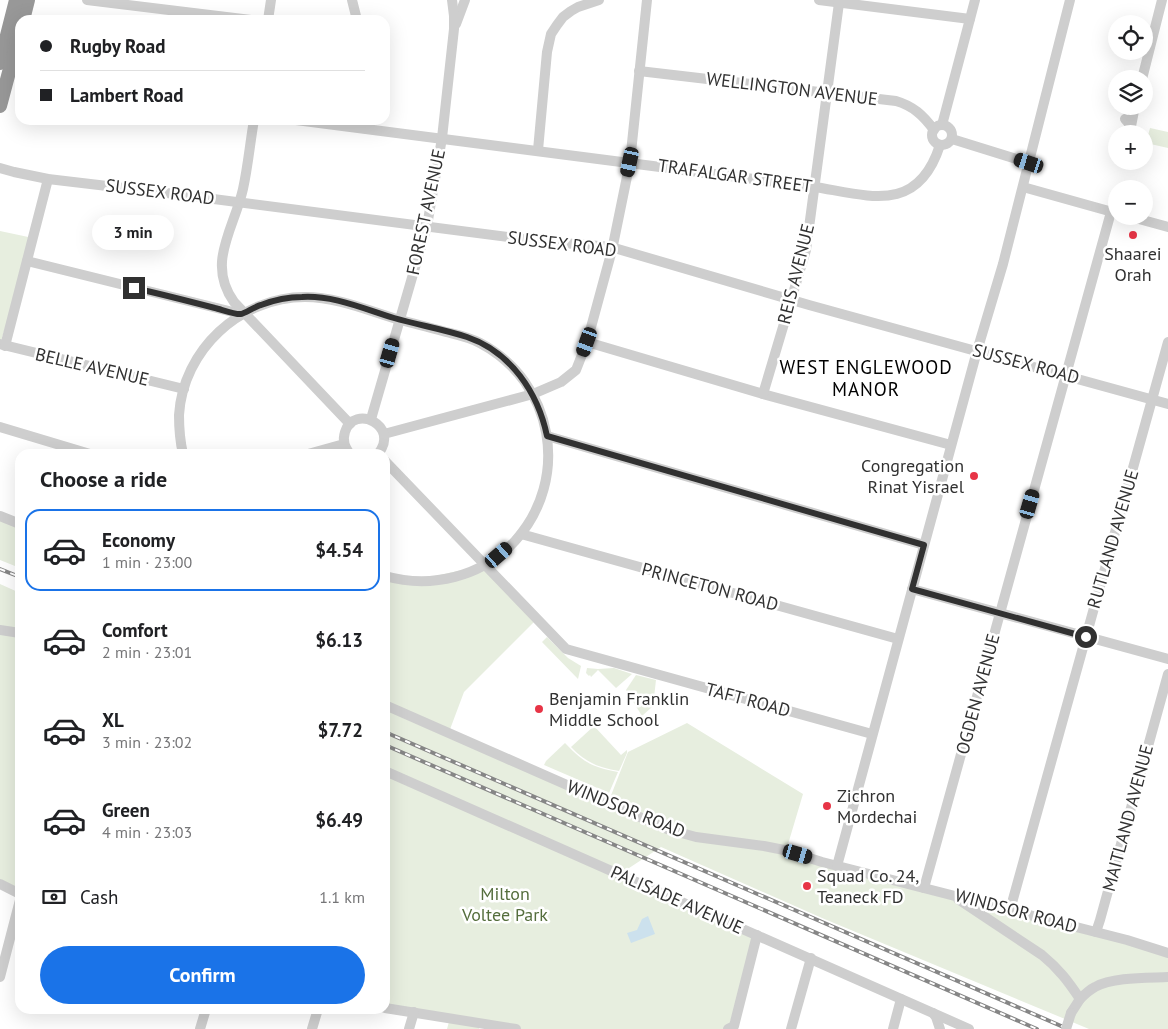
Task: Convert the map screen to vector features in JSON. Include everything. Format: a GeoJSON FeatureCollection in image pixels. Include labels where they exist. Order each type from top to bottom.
{"type":"FeatureCollection","features":[{"type":"Feature","properties":{"kind":"highway"},"geometry":{"type":"LineString","coordinates":[[0,63],[16,0]]}},
{"type":"Feature","properties":{"kind":"highway"},"geometry":{"type":"LineString","coordinates":[[24,15],[28,0]]}},
{"type":"Feature","properties":{"kind":"highway"},"geometry":{"type":"LineString","coordinates":[[0,106],[15,49]]}},
{"type":"Feature","properties":{"kind":"street"},"geometry":{"type":"LineString","coordinates":[[87,0],[210,15]]}},
{"type":"Feature","properties":{"kind":"street"},"geometry":{"type":"LineString","coordinates":[[269,15],[271,0]]}},
{"type":"Feature","properties":{"kind":"street"},"geometry":{"type":"LineString","coordinates":[[352,0],[356,15]]}},
{"type":"Feature","properties":{"kind":"street"},"geometry":{"type":"LineString","coordinates":[[452,0],[454,29]]}},
{"type":"Feature","properties":{"kind":"street"},"geometry":{"type":"LineString","coordinates":[[454,29],[465,0]]}},
{"type":"Feature","properties":{"kind":"street"},"geometry":{"type":"LineString","coordinates":[[538,150],[547,52],[552,34],[563,17],[571,11],[599,0]]}},
{"type":"Feature","properties":{"kind":"street"},"geometry":{"type":"LineString","coordinates":[[384,434],[533,394],[561,382],[576,370],[587,342],[612,248],[630,162],[646,0]]}},
{"type":"Feature","properties":{"kind":"street"},"geometry":{"type":"LineString","coordinates":[[819,0],[970,19]]}},
{"type":"Feature","properties":{"kind":"street"},"geometry":{"type":"LineString","coordinates":[[938,128],[948,127],[952,133],[952,139],[948,144],[940,145],[933,140],[933,133],[938,128],[975,0]]}},
{"type":"Feature","properties":{"kind":"street"},"geometry":{"type":"LineString","coordinates":[[837,866],[977,351],[1004,264],[1070,0]]}},
{"type":"Feature","properties":{"kind":"street"},"geometry":{"type":"LineString","coordinates":[[1144,70],[1162,0]]}},
{"type":"Feature","properties":{"kind":"street","name":"REIS AVENUE"},"geometry":{"type":"LineString","coordinates":[[763,394],[806,250],[840,3]]}},
{"type":"Feature","properties":{"kind":"street","name":"FOREST AVENUE"},"geometry":{"type":"LineString","coordinates":[[371,419],[427,226],[442,138],[454,29]]}},
{"type":"Feature","properties":{"kind":"street","name":"WELLINGTON AVENUE"},"geometry":{"type":"LineString","coordinates":[[639,71],[896,101],[921,114],[938,128]]}},
{"type":"Feature","properties":{"kind":"street"},"geometry":{"type":"LineString","coordinates":[[1125,119],[1130,126],[1133,115]]}},
{"type":"Feature","properties":{"kind":"street"},"geometry":{"type":"LineString","coordinates":[[253,125],[246,176],[223,251],[222,276],[228,295],[242,314],[350,424]]}},
{"type":"Feature","properties":{"kind":"street","name":"TRAFALGAR STREET"},"geometry":{"type":"LineString","coordinates":[[360,125],[442,138],[815,186],[874,196],[894,195],[904,191],[920,180],[932,165],[940,145]]}},
{"type":"Feature","properties":{"kind":"street"},"geometry":{"type":"LineString","coordinates":[[952,139],[1029,163]]}},
{"type":"Feature","properties":{"kind":"street","name":"SUSSEX ROAD"},"geometry":{"type":"LineString","coordinates":[[0,168],[48,179],[539,241],[612,248],[791,300],[1168,404]]}},
{"type":"Feature","properties":{"kind":"street"},"geometry":{"type":"LineString","coordinates":[[2,345],[27,261],[48,179]]}},
{"type":"Feature","properties":{"kind":"street"},"geometry":{"type":"LineString","coordinates":[[1023,187],[1108,210]]}},
{"type":"Feature","properties":{"kind":"street"},"geometry":{"type":"LineString","coordinates":[[1153,223],[1168,227]]}},
{"type":"Feature","properties":{"kind":"street","name":"OGDEN AVENUE"},"geometry":{"type":"LineString","coordinates":[[924,888],[1066,376],[1110,225]]}},
{"type":"Feature","properties":{"kind":"street"},"geometry":{"type":"LineString","coordinates":[[27,261],[242,314]]}},
{"type":"Feature","properties":{"kind":"street"},"geometry":{"type":"LineString","coordinates":[[182,449],[179,415],[184,389],[192,367],[200,353],[218,331],[242,314],[276,300],[312,297],[335,300],[400,320],[467,337],[492,350],[510,365],[525,382],[533,394],[542,415],[547,436],[548,468],[546,483],[536,511],[521,534],[511,545],[485,565],[469,573],[439,581],[412,581],[390,577]]}},
{"type":"Feature","properties":{"kind":"street"},"geometry":{"type":"LineString","coordinates":[[587,342],[763,394],[952,445]]}},
{"type":"Feature","properties":{"kind":"street","name":"RUTLAND AVENUE"},"geometry":{"type":"LineString","coordinates":[[1010,910],[1168,342]]}},
{"type":"Feature","properties":{"kind":"street","name":"BELLE AVENUE"},"geometry":{"type":"LineString","coordinates":[[2,345],[184,389]]}},
{"type":"Feature","properties":{"kind":"street"},"geometry":{"type":"LineString","coordinates":[[347,449],[344,444],[344,434],[350,424],[365,418],[371,419],[378,424],[384,434],[384,444],[381,449]]}},
{"type":"Feature","properties":{"kind":"street"},"geometry":{"type":"LineString","coordinates":[[0,427],[73,449]]}},
{"type":"Feature","properties":{"kind":"street"},"geometry":{"type":"LineString","coordinates":[[547,436],[924,545]]}},
{"type":"Feature","properties":{"kind":"street"},"geometry":{"type":"LineString","coordinates":[[326,449],[344,444]]}},
{"type":"Feature","properties":{"kind":"street"},"geometry":{"type":"LineString","coordinates":[[390,466],[485,565]]}},
{"type":"Feature","properties":{"kind":"street"},"geometry":{"type":"LineString","coordinates":[[0,516],[15,522]]}},
{"type":"Feature","properties":{"kind":"street","name":"PRINCETON ROAD"},"geometry":{"type":"LineString","coordinates":[[521,534],[898,639]]}},
{"type":"Feature","properties":{"kind":"street","name":"TAFT ROAD"},"geometry":{"type":"LineString","coordinates":[[485,565],[566,649],[872,734]]}},
{"type":"Feature","properties":{"kind":"street"},"geometry":{"type":"LineString","coordinates":[[912,589],[1168,659]]}},
{"type":"Feature","properties":{"kind":"street"},"geometry":{"type":"LineString","coordinates":[[0,630],[15,632]]}},
{"type":"Feature","properties":{"kind":"street","name":"MAITLAND AVENUE"},"geometry":{"type":"LineString","coordinates":[[1096,932],[1168,674]]}},
{"type":"Feature","properties":{"kind":"street","name":"WINDSOR ROAD"},"geometry":{"type":"LineString","coordinates":[[390,707],[667,829],[696,837],[784,850],[837,866],[1096,932],[1168,953]]}},
{"type":"Feature","properties":{"kind":"street","name":"PALISADE AVENUE"},"geometry":{"type":"LineString","coordinates":[[390,773],[969,1029]]}},
{"type":"Feature","properties":{"kind":"street"},"geometry":{"type":"LineString","coordinates":[[0,884],[15,892]]}},
{"type":"Feature","properties":{"kind":"street"},"geometry":{"type":"LineString","coordinates":[[951,894],[1042,955],[1062,974],[1080,999]]}},
{"type":"Feature","properties":{"kind":"street"},"geometry":{"type":"LineString","coordinates":[[0,977],[15,919]]}},
{"type":"Feature","properties":{"kind":"street"},"geometry":{"type":"LineString","coordinates":[[732,1028],[757,935]]}},
{"type":"Feature","properties":{"kind":"street"},"geometry":{"type":"LineString","coordinates":[[791,1029],[811,958]]}},
{"type":"Feature","properties":{"kind":"street"},"geometry":{"type":"LineString","coordinates":[[1066,1029],[1071,1013],[1080,999],[1087,992],[1103,983],[1168,976]]}},
{"type":"Feature","properties":{"kind":"street"},"geometry":{"type":"LineString","coordinates":[[893,1029],[901,999]]}},
{"type":"Feature","properties":{"kind":"street"},"geometry":{"type":"LineString","coordinates":[[390,1009],[509,1028]]}},
{"type":"Feature","properties":{"kind":"street"},"geometry":{"type":"LineString","coordinates":[[409,1029],[414,1012]]}},
{"type":"Feature","properties":{"kind":"street"},"geometry":{"type":"LineString","coordinates":[[933,1013],[940,1029]]}},
{"type":"Feature","properties":{"kind":"street"},"geometry":{"type":"LineString","coordinates":[[200,1029],[204,1014]]}},
{"type":"Feature","properties":{"kind":"street"},"geometry":{"type":"LineString","coordinates":[[312,1029],[316,1014]]}},
{"type":"Feature","properties":{"kind":"green space"},"geometry":{"type":"Polygon","coordinates":[[[1153,129],[1168,132],[1168,148],[1153,145],[1153,129]]]}},
{"type":"Feature","properties":{"kind":"green space"},"geometry":{"type":"Polygon","coordinates":[[[0,231],[33,238],[0,344],[0,231]]]}},
{"type":"Feature","properties":{"kind":"green space"},"geometry":{"type":"Polygon","coordinates":[[[0,516],[15,522],[15,566],[0,560],[0,516]]]}},
{"type":"Feature","properties":{"kind":"green space","name":"Milton Voltee Park"},"geometry":{"type":"Polygon","coordinates":[[[485,565],[537,619],[464,692],[449,732],[608,803],[628,752],[687,723],[803,794],[786,851],[1168,953],[1168,1029],[1089,1029],[822,918],[661,847],[620,874],[757,935],[728,1029],[516,1029],[481,1023],[479,1029],[447,1029],[450,1018],[390,1009],[390,577],[412,581],[485,565]]]}},
{"type":"Feature","properties":{"kind":"green space"},"geometry":{"type":"Polygon","coordinates":[[[0,584],[15,591],[15,892],[0,884],[0,584]]]}},
{"type":"Feature","properties":{"kind":"green space"},"geometry":{"type":"Polygon","coordinates":[[[547,637],[568,658],[581,666],[578,679],[542,642],[547,637]]]}},
{"type":"Feature","properties":{"kind":"green space"},"geometry":{"type":"Polygon","coordinates":[[[587,668],[614,668],[632,674],[616,688],[598,670],[591,677],[589,676],[586,673],[587,668]]]}},
{"type":"Feature","properties":{"kind":"green space"},"geometry":{"type":"Polygon","coordinates":[[[636,675],[656,680],[653,706],[642,716],[626,690],[636,675]]]}},
{"type":"Feature","properties":{"kind":"green space"},"geometry":{"type":"Polygon","coordinates":[[[594,726],[621,755],[627,750],[619,771],[593,764],[571,747],[594,726]]]}},
{"type":"Feature","properties":{"kind":"green space"},"geometry":{"type":"Polygon","coordinates":[[[565,743],[589,763],[618,772],[609,793],[544,765],[565,743]]]}},
{"type":"Feature","properties":{"kind":"water"},"geometry":{"type":"Polygon","coordinates":[[[648,916],[655,934],[631,943],[627,933],[637,930],[642,919],[648,916]]]}},
{"type":"Feature","properties":{"kind":"railway"},"geometry":{"type":"LineString","coordinates":[[0,569],[15,575]]}},
{"type":"Feature","properties":{"kind":"railway"},"geometry":{"type":"LineString","coordinates":[[390,734],[1068,1029]]}},
{"type":"Feature","properties":{"kind":"railway"},"geometry":{"type":"LineString","coordinates":[[390,747],[1037,1029]]}},
{"type":"Feature","properties":{"kind":"place","name":"Shaarei Orah"},"geometry":{"type":"Point","coordinates":[1133,235]}},
{"type":"Feature","properties":{"kind":"place","name":"Congregation Rinat Yisrael"},"geometry":{"type":"Point","coordinates":[974,476]}},
{"type":"Feature","properties":{"kind":"place","name":"Benjamin Franklin Middle School"},"geometry":{"type":"Point","coordinates":[539,709]}},
{"type":"Feature","properties":{"kind":"place","name":"Zichron Mordechai"},"geometry":{"type":"Point","coordinates":[827,806]}},
{"type":"Feature","properties":{"kind":"place","name":"Squad Co. 24, Teaneck FD"},"geometry":{"type":"Point","coordinates":[807,886]}},
{"type":"Feature","properties":{"kind":"district","name":"WEST ENGLEWOOD MANOR"},"geometry":{"type":"Point","coordinates":[866,378]}},
{"type":"Feature","properties":{"kind":"route"},"geometry":{"type":"LineString","coordinates":[[134,288],[241,314],[276,300],[320,297],[467,337],[492,350],[516,370],[533,394],[544,422],[547,436],[924,545],[912,589],[1086,637]]}}]}
